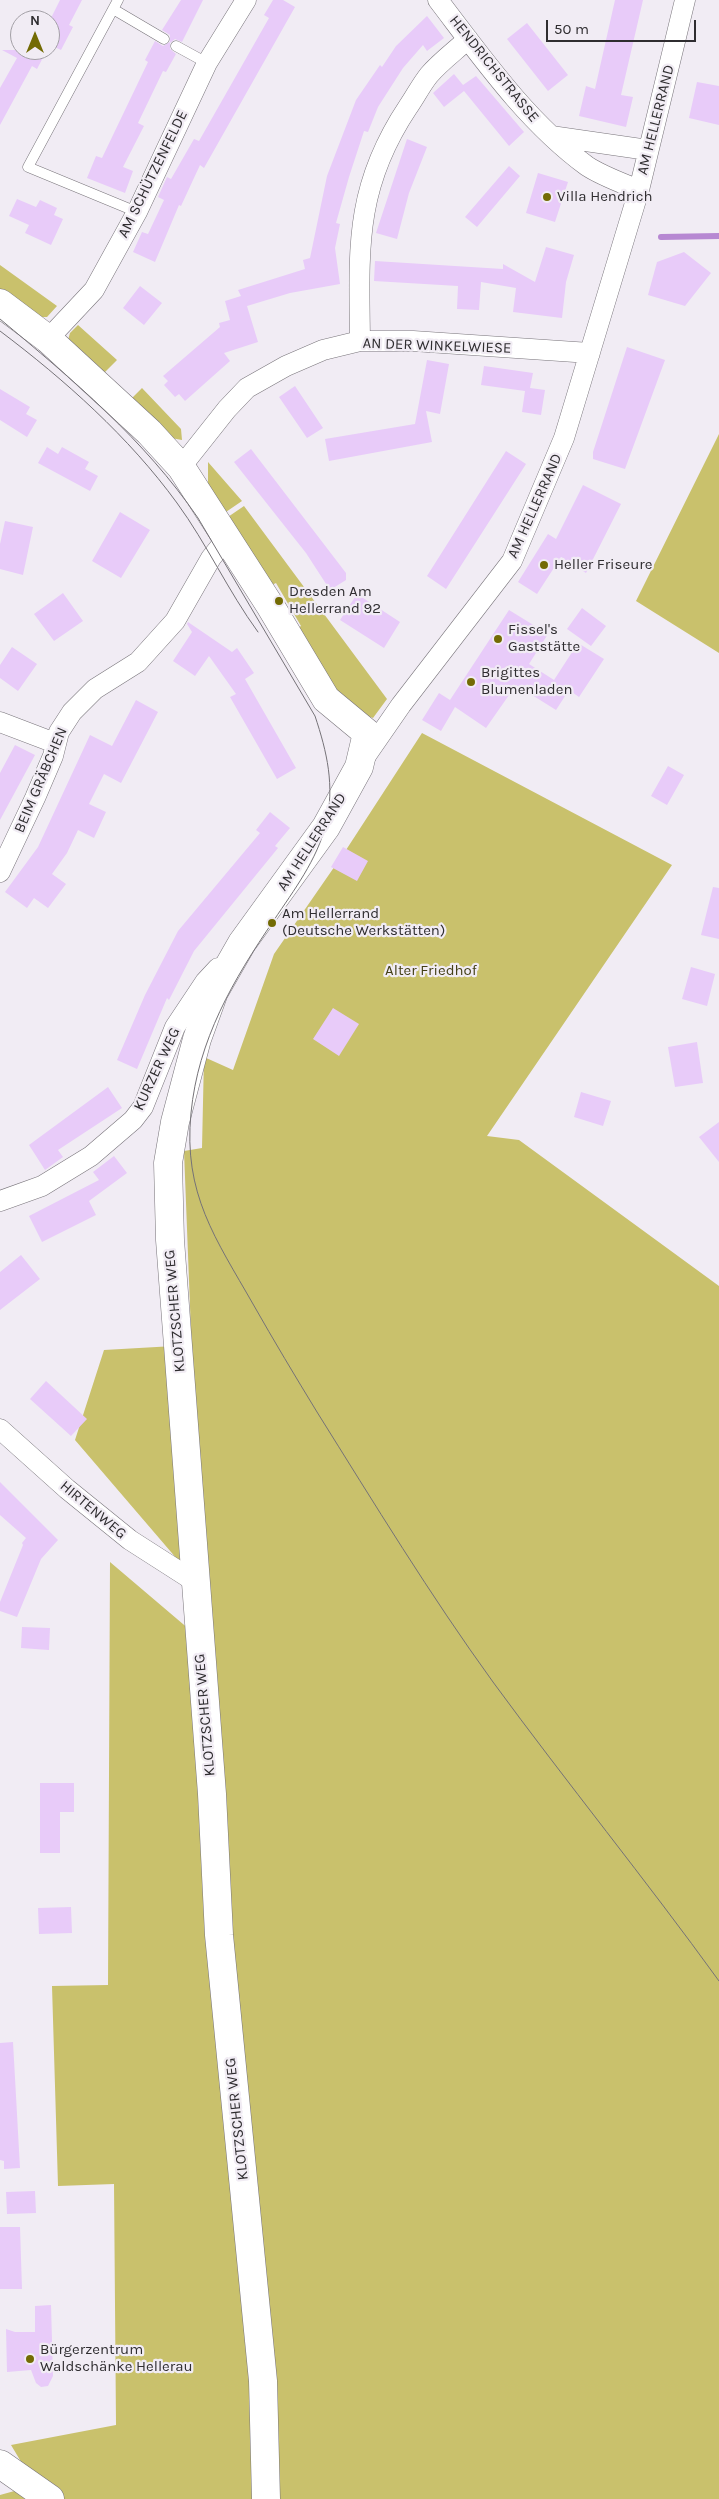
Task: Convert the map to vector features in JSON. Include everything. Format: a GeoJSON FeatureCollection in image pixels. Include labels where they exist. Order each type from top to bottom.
{"type":"FeatureCollection","features":[{"type":"Feature","properties":{"kind":"street","name":"AM SCHÜTZENFELDE"},"geometry":{"type":"LineString","coordinates":[[48,339],[94,290],[137,212],[207,64],[246,0]]}},
{"type":"Feature","properties":{"kind":"street","name":"HENDRICHSTRASSE"},"geometry":{"type":"LineString","coordinates":[[438,0],[510,92],[550,136],[589,167],[639,190]]}},
{"type":"Feature","properties":{"kind":"street","name":"AM HELLERRAND"},"geometry":{"type":"LineString","coordinates":[[242,943],[321,833],[359,767],[401,705],[512,561],[564,438],[639,190],[685,0]]}},
{"type":"Feature","properties":{"kind":"street"},"geometry":{"type":"LineString","coordinates":[[360,341],[359,252],[363,212],[373,172],[397,124],[428,76],[468,39]]}},
{"type":"Feature","properties":{"kind":"street","name":"HENDRICHSTRASSE"},"geometry":{"type":"LineString","coordinates":[[550,136],[648,150]]}},
{"type":"Feature","properties":{"kind":"street"},"geometry":{"type":"LineString","coordinates":[[0,303],[48,339],[149,432],[181,467],[326,699],[367,733],[359,767]]}},
{"type":"Feature","properties":{"kind":"street","name":"AN DER WINKELWIESE"},"geometry":{"type":"LineString","coordinates":[[181,467],[227,408],[247,388],[286,366],[323,350],[360,341],[413,341],[590,353]]}},
{"type":"Feature","properties":{"kind":"street","name":"BEIM GRÄBCHEN"},"geometry":{"type":"LineString","coordinates":[[0,872],[53,756],[59,732],[72,712],[95,689],[138,662],[174,621],[211,558],[227,538]]}},
{"type":"Feature","properties":{"kind":"street"},"geometry":{"type":"LineString","coordinates":[[0,722],[55,743]]}},
{"type":"Feature","properties":{"kind":"street","name":"KURZER WEG"},"geometry":{"type":"LineString","coordinates":[[0,1201],[42,1186],[91,1156],[133,1120],[143,1107],[175,1027],[205,982],[242,943]]}},
{"type":"Feature","properties":{"kind":"street","name":"KLOTZSCHER WEG"},"geometry":{"type":"LineString","coordinates":[[242,943],[214,992],[197,1038],[174,1122],[168,1163],[170,1240],[186,1440],[194,1581],[212,1794],[218,1935],[263,2381],[266,2499]]}},
{"type":"Feature","properties":{"kind":"street","name":"HIRTENWEG"},"geometry":{"type":"LineString","coordinates":[[0,1429],[67,1489],[130,1540],[194,1581]]}},
{"type":"Feature","properties":{"kind":"street"},"geometry":{"type":"LineString","coordinates":[[0,2464],[50,2499]]}},
{"type":"Feature","properties":{"kind":"lane"},"geometry":{"type":"LineString","coordinates":[[137,212],[28,167],[115,5],[164,39]]}},
{"type":"Feature","properties":{"kind":"lane"},"geometry":{"type":"LineString","coordinates":[[176,46],[207,64]]}},
{"type":"Feature","properties":{"kind":"green space"},"geometry":{"type":"Polygon","coordinates":[[[0,265],[57,306],[47,317],[37,317],[0,290],[0,265]]]}},
{"type":"Feature","properties":{"kind":"green space"},"geometry":{"type":"Polygon","coordinates":[[[78,325],[117,360],[103,374],[68,340],[70,333],[78,325]]]}},
{"type":"Feature","properties":{"kind":"green space"},"geometry":{"type":"Polygon","coordinates":[[[142,388],[181,429],[182,440],[171,438],[130,400],[142,388]]]}},
{"type":"Feature","properties":{"kind":"green space"},"geometry":{"type":"Polygon","coordinates":[[[719,434],[719,653],[636,601],[719,434]]]}},
{"type":"Feature","properties":{"kind":"green space"},"geometry":{"type":"Polygon","coordinates":[[[208,462],[242,501],[223,514],[208,486],[208,462]]]}},
{"type":"Feature","properties":{"kind":"green space"},"geometry":{"type":"Polygon","coordinates":[[[244,506],[387,699],[373,718],[359,712],[347,703],[327,682],[294,631],[301,626],[276,583],[268,587],[225,519],[244,506]]]}},
{"type":"Feature","properties":{"kind":"green space","name":"Alter Friedhof"},"geometry":{"type":"Polygon","coordinates":[[[422,733],[672,865],[487,1136],[519,1140],[719,1286],[719,2499],[0,2499],[0,2495],[18,2490],[29,2475],[11,2445],[116,2425],[114,2184],[58,2186],[52,1986],[108,1985],[110,1562],[190,1630],[195,1436],[184,1151],[202,1148],[204,1057],[233,1070],[274,954],[346,850],[422,733]]]}},
{"type":"Feature","properties":{"kind":"green space"},"geometry":{"type":"Polygon","coordinates":[[[174,1346],[189,1573],[75,1440],[104,1350],[174,1346]]]}},
{"type":"Feature","properties":{"kind":"building"},"geometry":{"type":"Polygon","coordinates":[[[60,0],[82,0],[69,25],[73,27],[61,50],[60,10],[55,10],[60,0]]]}},
{"type":"Feature","properties":{"kind":"building"},"geometry":{"type":"Polygon","coordinates":[[[181,0],[203,0],[182,42],[175,39],[170,43],[170,49],[176,54],[166,72],[163,71],[138,123],[144,126],[123,167],[133,171],[125,193],[87,178],[96,156],[102,158],[148,62],[145,60],[155,41],[163,46],[170,42],[170,35],[162,30],[181,0]]]}},
{"type":"Feature","properties":{"kind":"building"},"geometry":{"type":"Polygon","coordinates":[[[273,0],[283,0],[295,7],[204,168],[200,165],[181,206],[179,205],[155,262],[133,252],[142,232],[148,234],[164,200],[158,197],[167,177],[171,179],[194,139],[199,141],[269,18],[264,15],[273,0]]]}},
{"type":"Feature","properties":{"kind":"building"},"geometry":{"type":"Polygon","coordinates":[[[615,0],[643,0],[621,95],[633,97],[626,127],[579,116],[586,86],[595,89],[615,0]]]}},
{"type":"Feature","properties":{"kind":"building"},"geometry":{"type":"Polygon","coordinates":[[[427,16],[444,38],[427,51],[423,45],[403,68],[378,107],[368,132],[364,131],[349,177],[336,223],[340,224],[335,248],[340,284],[290,293],[247,306],[258,342],[224,353],[230,361],[185,401],[179,394],[175,397],[164,385],[168,381],[163,376],[220,327],[219,323],[230,320],[225,301],[241,296],[238,290],[305,269],[303,260],[310,258],[327,176],[356,100],[380,65],[382,67],[396,46],[427,16]]]}},
{"type":"Feature","properties":{"kind":"building"},"geometry":{"type":"Polygon","coordinates":[[[527,23],[568,75],[548,91],[507,39],[527,23]]]}},
{"type":"Feature","properties":{"kind":"building"},"geometry":{"type":"Polygon","coordinates":[[[2,50],[10,50],[10,54],[2,50]]]}},
{"type":"Feature","properties":{"kind":"building"},"geometry":{"type":"Polygon","coordinates":[[[16,60],[42,60],[37,69],[32,66],[0,125],[0,88],[16,60]]]}},
{"type":"Feature","properties":{"kind":"building"},"geometry":{"type":"Polygon","coordinates":[[[454,74],[463,85],[476,76],[524,132],[509,146],[464,91],[444,107],[433,93],[454,74]]]}},
{"type":"Feature","properties":{"kind":"building"},"geometry":{"type":"Polygon","coordinates":[[[697,82],[719,86],[719,125],[689,118],[697,82]]]}},
{"type":"Feature","properties":{"kind":"building"},"geometry":{"type":"Polygon","coordinates":[[[407,139],[427,147],[409,193],[397,239],[376,233],[407,139]]]}},
{"type":"Feature","properties":{"kind":"building"},"geometry":{"type":"Polygon","coordinates":[[[509,166],[520,176],[477,227],[465,217],[509,166]]]}},
{"type":"Feature","properties":{"kind":"building","name":"Villa Hendrich"},"geometry":{"type":"Polygon","coordinates":[[[538,173],[568,182],[555,222],[526,213],[538,173]]]}},
{"type":"Feature","properties":{"kind":"building"},"geometry":{"type":"Polygon","coordinates":[[[17,199],[36,207],[40,200],[57,208],[54,215],[63,219],[51,245],[25,233],[29,225],[9,216],[17,199]]]}},
{"type":"Feature","properties":{"kind":"building"},"geometry":{"type":"Polygon","coordinates":[[[546,247],[574,255],[566,282],[562,318],[513,312],[516,288],[481,282],[479,310],[457,309],[458,286],[374,281],[375,261],[503,269],[503,264],[535,282],[546,247]]]}},
{"type":"Feature","properties":{"kind":"building"},"geometry":{"type":"Polygon","coordinates":[[[684,252],[711,273],[685,306],[648,295],[657,262],[684,252]]]}},
{"type":"Feature","properties":{"kind":"building"},"geometry":{"type":"Polygon","coordinates":[[[140,286],[162,303],[144,325],[123,308],[140,286]]]}},
{"type":"Feature","properties":{"kind":"building"},"geometry":{"type":"Polygon","coordinates":[[[627,347],[665,360],[625,469],[593,459],[593,452],[627,347]]]}},
{"type":"Feature","properties":{"kind":"building"},"geometry":{"type":"Polygon","coordinates":[[[427,360],[449,364],[440,414],[426,411],[432,442],[329,461],[325,439],[415,424],[427,360]]]}},
{"type":"Feature","properties":{"kind":"building"},"geometry":{"type":"Polygon","coordinates":[[[484,366],[533,373],[530,388],[545,390],[541,415],[522,412],[525,391],[481,385],[484,366]]]}},
{"type":"Feature","properties":{"kind":"building"},"geometry":{"type":"Polygon","coordinates":[[[295,386],[323,428],[307,438],[279,397],[295,386]]]}},
{"type":"Feature","properties":{"kind":"building"},"geometry":{"type":"Polygon","coordinates":[[[0,389],[30,407],[26,414],[37,420],[27,437],[0,420],[0,389]]]}},
{"type":"Feature","properties":{"kind":"building"},"geometry":{"type":"Polygon","coordinates":[[[47,447],[58,454],[62,447],[89,462],[85,469],[98,476],[90,491],[38,463],[47,447]]]}},
{"type":"Feature","properties":{"kind":"building"},"geometry":{"type":"Polygon","coordinates":[[[251,449],[346,573],[346,580],[330,590],[306,553],[234,462],[251,449]]]}},
{"type":"Feature","properties":{"kind":"building"},"geometry":{"type":"Polygon","coordinates":[[[506,451],[526,464],[446,589],[427,576],[506,451]]]}},
{"type":"Feature","properties":{"kind":"building"},"geometry":{"type":"Polygon","coordinates":[[[583,485],[621,504],[586,573],[561,557],[537,594],[518,582],[548,534],[556,539],[583,485]]]}},
{"type":"Feature","properties":{"kind":"building"},"geometry":{"type":"Polygon","coordinates":[[[120,512],[150,530],[121,578],[92,561],[120,512]]]}},
{"type":"Feature","properties":{"kind":"building"},"geometry":{"type":"Polygon","coordinates":[[[5,521],[33,527],[23,575],[0,569],[0,544],[5,521]]]}},
{"type":"Feature","properties":{"kind":"building"},"geometry":{"type":"Polygon","coordinates":[[[63,593],[83,621],[54,641],[34,614],[63,593]]]}},
{"type":"Feature","properties":{"kind":"building"},"geometry":{"type":"Polygon","coordinates":[[[357,594],[400,622],[384,648],[340,620],[357,594]]]}},
{"type":"Feature","properties":{"kind":"building"},"geometry":{"type":"Polygon","coordinates":[[[582,608],[606,626],[591,646],[567,629],[582,608]]]}},
{"type":"Feature","properties":{"kind":"building"},"geometry":{"type":"Polygon","coordinates":[[[509,610],[548,634],[529,664],[554,680],[578,643],[604,659],[579,697],[569,690],[556,710],[516,685],[486,728],[455,707],[441,731],[422,720],[439,693],[450,700],[509,610]]]}},
{"type":"Feature","properties":{"kind":"building"},"geometry":{"type":"Polygon","coordinates":[[[188,622],[232,652],[237,648],[254,673],[245,679],[296,768],[277,779],[230,697],[236,694],[209,656],[195,676],[173,661],[192,632],[187,624],[188,622]]]}},
{"type":"Feature","properties":{"kind":"building"},"geometry":{"type":"Polygon","coordinates":[[[12,647],[37,664],[18,691],[0,678],[0,665],[12,647]]]}},
{"type":"Feature","properties":{"kind":"building"},"geometry":{"type":"Polygon","coordinates":[[[136,700],[158,712],[121,783],[104,774],[89,804],[106,812],[94,838],[78,830],[67,853],[52,874],[66,884],[48,908],[34,898],[27,908],[5,892],[38,847],[90,735],[112,746],[136,700]]]}},
{"type":"Feature","properties":{"kind":"building"},"geometry":{"type":"Polygon","coordinates":[[[15,745],[35,755],[0,820],[0,773],[15,745]]]}},
{"type":"Feature","properties":{"kind":"building"},"geometry":{"type":"Polygon","coordinates":[[[668,766],[684,775],[667,805],[651,796],[668,766]]]}},
{"type":"Feature","properties":{"kind":"building"},"geometry":{"type":"Polygon","coordinates":[[[270,812],[290,828],[275,846],[278,848],[194,951],[169,1000],[167,998],[137,1069],[117,1060],[145,995],[178,931],[260,833],[256,830],[270,812]]]}},
{"type":"Feature","properties":{"kind":"building"},"geometry":{"type":"Polygon","coordinates":[[[343,847],[368,861],[357,881],[331,867],[343,847]]]}},
{"type":"Feature","properties":{"kind":"building"},"geometry":{"type":"Polygon","coordinates":[[[713,887],[719,888],[719,939],[701,935],[713,887]]]}},
{"type":"Feature","properties":{"kind":"building"},"geometry":{"type":"Polygon","coordinates":[[[691,967],[715,974],[707,1006],[682,999],[691,967]]]}},
{"type":"Feature","properties":{"kind":"building"},"geometry":{"type":"Polygon","coordinates":[[[333,1008],[359,1024],[339,1056],[313,1039],[333,1008]]]}},
{"type":"Feature","properties":{"kind":"building"},"geometry":{"type":"Polygon","coordinates":[[[697,1042],[703,1083],[675,1087],[668,1047],[697,1042]]]}},
{"type":"Feature","properties":{"kind":"building"},"geometry":{"type":"Polygon","coordinates":[[[108,1087],[122,1108],[58,1150],[63,1157],[45,1170],[29,1145],[108,1087]]]}},
{"type":"Feature","properties":{"kind":"building"},"geometry":{"type":"Polygon","coordinates":[[[581,1092],[611,1101],[603,1126],[574,1117],[581,1092]]]}},
{"type":"Feature","properties":{"kind":"building"},"geometry":{"type":"Polygon","coordinates":[[[719,1122],[719,1162],[699,1137],[719,1122]]]}},
{"type":"Feature","properties":{"kind":"building"},"geometry":{"type":"Polygon","coordinates":[[[114,1156],[127,1173],[89,1201],[96,1215],[42,1242],[29,1216],[99,1180],[93,1172],[114,1156]]]}},
{"type":"Feature","properties":{"kind":"building"},"geometry":{"type":"Polygon","coordinates":[[[21,1255],[40,1279],[0,1310],[0,1272],[21,1255]]]}},
{"type":"Feature","properties":{"kind":"building"},"geometry":{"type":"Polygon","coordinates":[[[46,1381],[87,1419],[71,1436],[30,1399],[46,1381]]]}},
{"type":"Feature","properties":{"kind":"building"},"geometry":{"type":"Polygon","coordinates":[[[0,1482],[58,1540],[41,1559],[17,1617],[0,1611],[0,1602],[23,1545],[22,1543],[26,1538],[0,1515],[0,1482]]]}},
{"type":"Feature","properties":{"kind":"building"},"geometry":{"type":"Polygon","coordinates":[[[22,1627],[50,1628],[49,1650],[21,1648],[22,1627]]]}},
{"type":"Feature","properties":{"kind":"building"},"geometry":{"type":"Polygon","coordinates":[[[40,1783],[74,1783],[74,1812],[60,1812],[60,1853],[40,1853],[40,1783]]]}},
{"type":"Feature","properties":{"kind":"building"},"geometry":{"type":"Polygon","coordinates":[[[71,1907],[72,1933],[39,1934],[38,1908],[71,1907]]]}},
{"type":"Feature","properties":{"kind":"building"},"geometry":{"type":"Polygon","coordinates":[[[13,2042],[20,2168],[4,2169],[4,2161],[0,2160],[0,2043],[13,2042]]]}},
{"type":"Feature","properties":{"kind":"building"},"geometry":{"type":"Polygon","coordinates":[[[35,2191],[36,2213],[7,2214],[6,2192],[35,2191]]]}},
{"type":"Feature","properties":{"kind":"building"},"geometry":{"type":"Polygon","coordinates":[[[0,2227],[20,2227],[22,2289],[0,2289],[0,2227]]]}},
{"type":"Feature","properties":{"kind":"building","name":"Bürgerzentrum Waldschänke Hellerau"},"geometry":{"type":"Polygon","coordinates":[[[51,2305],[53,2376],[48,2386],[41,2387],[36,2383],[31,2370],[7,2372],[6,2329],[15,2332],[35,2332],[35,2306],[51,2305]]]}},
{"type":"Feature","properties":{"kind":"waterway"},"geometry":{"type":"LineString","coordinates":[[661,237],[719,236]]}},
{"type":"Feature","properties":{"kind":"tram line"},"geometry":{"type":"LineString","coordinates":[[0,319],[80,388],[131,436],[177,489],[198,518],[315,716],[326,756],[330,783],[329,810],[317,850],[304,874],[232,988],[220,1012],[201,1060],[191,1113],[190,1142],[192,1168],[197,1192],[205,1214],[227,1258],[301,1385],[447,1616],[521,1720],[719,1981]]}},
{"type":"Feature","properties":{"kind":"tram line"},"geometry":{"type":"LineString","coordinates":[[0,331],[72,390],[117,432],[138,455],[188,519],[258,632]]}},
{"type":"Feature","properties":{"kind":"place","name":"Villa Hendrich"},"geometry":{"type":"Point","coordinates":[547,197]}},
{"type":"Feature","properties":{"kind":"place","name":"Heller Friseure"},"geometry":{"type":"Point","coordinates":[544,565]}},
{"type":"Feature","properties":{"kind":"place","name":"Dresden Am Hellerrand 92"},"geometry":{"type":"Point","coordinates":[279,601]}},
{"type":"Feature","properties":{"kind":"place","name":"Fissel's Gaststätte"},"geometry":{"type":"Point","coordinates":[498,639]}},
{"type":"Feature","properties":{"kind":"place","name":"Brigittes Blumenladen"},"geometry":{"type":"Point","coordinates":[471,682]}},
{"type":"Feature","properties":{"kind":"place","name":"Am Hellerrand (Deutsche Werkstätten)"},"geometry":{"type":"Point","coordinates":[272,923]}},
{"type":"Feature","properties":{"kind":"place","name":"Bürgerzentrum Waldschänke Hellerau"},"geometry":{"type":"Point","coordinates":[30,2359]}}]}
